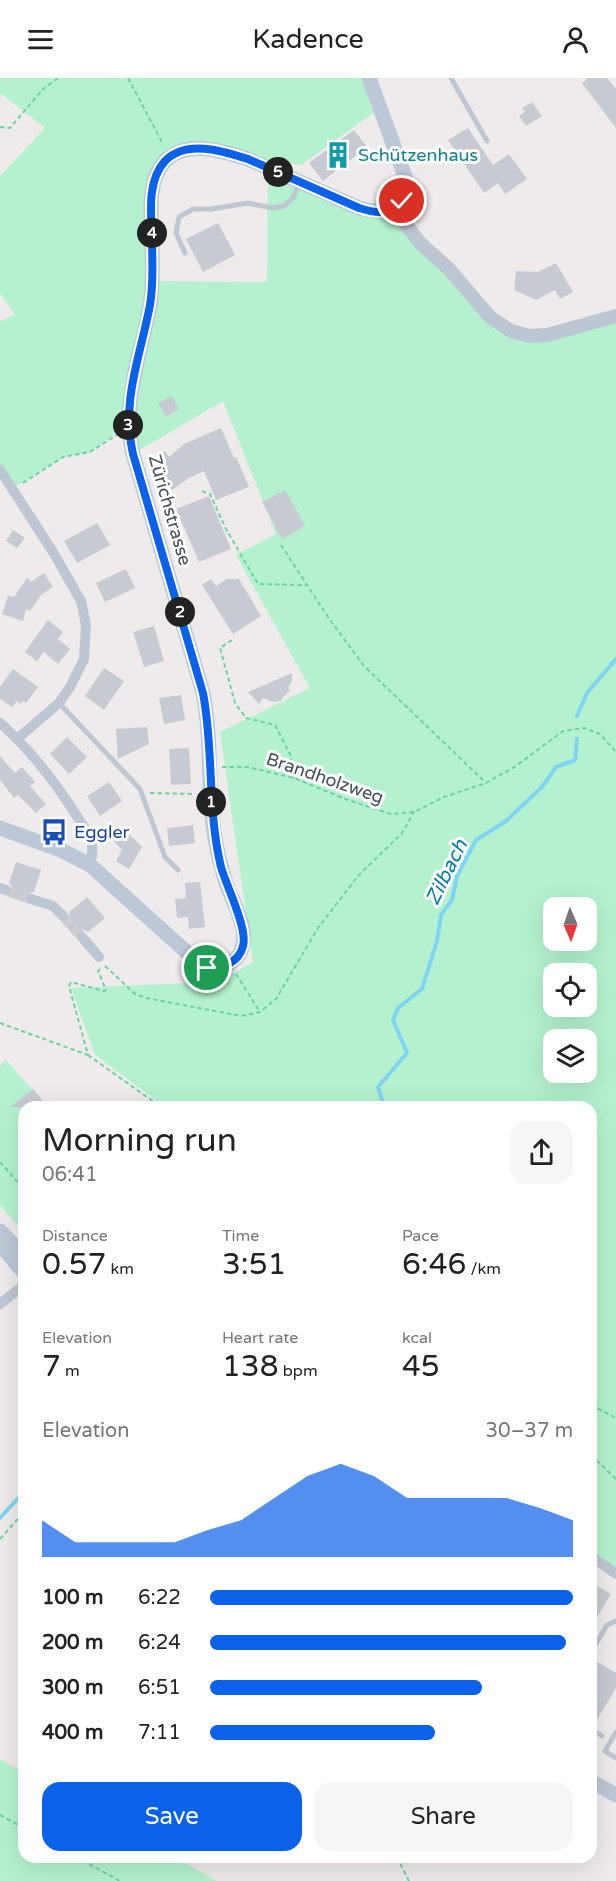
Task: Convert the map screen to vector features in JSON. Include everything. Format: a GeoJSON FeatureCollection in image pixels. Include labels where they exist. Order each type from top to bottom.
{"type":"FeatureCollection","features":[{"type":"Feature","properties":{"kind":"main road"},"geometry":{"type":"LineString","coordinates":[[170,157],[188,150],[219,151],[248,159],[365,210],[383,213],[394,208],[405,196],[406,179],[369,78]]}},
{"type":"Feature","properties":{"kind":"main road","name":"Zürichstrasse"},"geometry":{"type":"LineString","coordinates":[[170,157],[157,174],[152,191],[152,293],[132,380],[129,432],[133,454],[203,693],[208,727],[210,795],[218,851],[243,933],[243,946],[230,964]]}},
{"type":"Feature","properties":{"kind":"main road"},"geometry":{"type":"LineString","coordinates":[[0,828],[61,850],[90,865],[196,962],[207,968],[230,964]]}},
{"type":"Feature","properties":{"kind":"main road"},"geometry":{"type":"LineString","coordinates":[[0,1230],[18,1250]]}},
{"type":"Feature","properties":{"kind":"main road"},"geometry":{"type":"LineString","coordinates":[[0,1244],[18,1266]]}},
{"type":"Feature","properties":{"kind":"main road"},"geometry":{"type":"LineString","coordinates":[[597,1785],[616,1795]]}},
{"type":"Feature","properties":{"kind":"street"},"geometry":{"type":"LineString","coordinates":[[394,208],[420,243],[449,269],[490,317],[512,330],[530,336],[547,335],[616,316]]}},
{"type":"Feature","properties":{"kind":"street"},"geometry":{"type":"LineString","coordinates":[[0,470],[53,552],[81,601],[86,625],[84,659],[70,687],[59,703],[17,739]]}},
{"type":"Feature","properties":{"kind":"street"},"geometry":{"type":"LineString","coordinates":[[0,723],[53,780],[91,839],[93,856],[90,865]]}},
{"type":"Feature","properties":{"kind":"street"},"geometry":{"type":"LineString","coordinates":[[32,898],[53,906],[63,916]]}},
{"type":"Feature","properties":{"kind":"street"},"geometry":{"type":"LineString","coordinates":[[82,937],[99,957]]}},
{"type":"Feature","properties":{"kind":"street"},"geometry":{"type":"LineString","coordinates":[[0,1304],[18,1290]]}},
{"type":"Feature","properties":{"kind":"street"},"geometry":{"type":"LineString","coordinates":[[597,1560],[616,1574]]}},
{"type":"Feature","properties":{"kind":"lane"},"geometry":{"type":"LineString","coordinates":[[451,78],[487,141]]}},
{"type":"Feature","properties":{"kind":"lane"},"geometry":{"type":"LineString","coordinates":[[186,253],[176,233],[179,217],[193,209],[211,209],[248,203],[272,208],[284,206],[293,198],[300,181]]}},
{"type":"Feature","properties":{"kind":"lane"},"geometry":{"type":"LineString","coordinates":[[59,703],[141,792],[165,857],[178,870]]}},
{"type":"Feature","properties":{"kind":"lane"},"geometry":{"type":"LineString","coordinates":[[597,1642],[607,1625],[616,1621]]}},
{"type":"Feature","properties":{"kind":"lane"},"geometry":{"type":"LineString","coordinates":[[616,1732],[605,1751],[616,1758]]}},
{"type":"Feature","properties":{"kind":"lane"},"geometry":{"type":"LineString","coordinates":[[597,1733],[602,1736]]}},
{"type":"Feature","properties":{"kind":"path"},"geometry":{"type":"LineString","coordinates":[[0,127],[9,128],[44,89],[58,78]]}},
{"type":"Feature","properties":{"kind":"path"},"geometry":{"type":"LineString","coordinates":[[128,78],[170,157]]}},
{"type":"Feature","properties":{"kind":"path"},"geometry":{"type":"LineString","coordinates":[[31,478],[63,457],[90,452],[115,434]]}},
{"type":"Feature","properties":{"kind":"path"},"geometry":{"type":"LineString","coordinates":[[202,490],[210,494],[226,529],[258,584],[307,585]]}},
{"type":"Feature","properties":{"kind":"path"},"geometry":{"type":"LineString","coordinates":[[281,545],[364,666],[486,783]]}},
{"type":"Feature","properties":{"kind":"path"},"geometry":{"type":"LineString","coordinates":[[232,640],[220,648],[235,703],[246,718],[275,725],[291,756],[294,778]]}},
{"type":"Feature","properties":{"kind":"path","name":"Brandholzweg"},"geometry":{"type":"LineString","coordinates":[[210,768],[248,767],[294,778],[348,800],[391,814],[414,812],[444,797],[486,783],[516,765],[563,731],[584,728],[600,734],[616,752]]}},
{"type":"Feature","properties":{"kind":"path"},"geometry":{"type":"LineString","coordinates":[[141,792],[210,795]]}},
{"type":"Feature","properties":{"kind":"path"},"geometry":{"type":"LineString","coordinates":[[230,964],[260,1012]]}},
{"type":"Feature","properties":{"kind":"path"},"geometry":{"type":"LineString","coordinates":[[88,1055],[153,1101]]}},
{"type":"Feature","properties":{"kind":"path"},"geometry":{"type":"LineString","coordinates":[[0,1162],[18,1182]]}},
{"type":"Feature","properties":{"kind":"path"},"geometry":{"type":"LineString","coordinates":[[597,1408],[616,1418]]}},
{"type":"Feature","properties":{"kind":"path"},"geometry":{"type":"LineString","coordinates":[[597,1461],[616,1479]]}},
{"type":"Feature","properties":{"kind":"path"},"geometry":{"type":"LineString","coordinates":[[0,1539],[18,1519]]}},
{"type":"Feature","properties":{"kind":"path"},"geometry":{"type":"LineString","coordinates":[[0,1815],[18,1825]]}},
{"type":"Feature","properties":{"kind":"path"},"geometry":{"type":"LineString","coordinates":[[87,1863],[120,1881]]}},
{"type":"Feature","properties":{"kind":"path"},"geometry":{"type":"LineString","coordinates":[[400,1863],[408,1881]]}},
{"type":"Feature","properties":{"kind":"green space"},"geometry":{"type":"Polygon","coordinates":[[[0,78],[362,78],[373,113],[301,165],[201,149],[161,166],[153,281],[267,282],[268,168],[359,208],[394,209],[472,294],[520,334],[616,316],[616,1574],[597,1560],[597,1101],[157,1101],[95,1055],[71,988],[217,982],[253,962],[220,732],[310,688],[236,555],[276,534],[223,401],[133,454],[129,432],[115,434],[90,452],[63,457],[12,489],[0,470],[0,321],[15,315],[0,293],[0,176],[45,128],[0,93],[0,78]]]}},
{"type":"Feature","properties":{"kind":"green space"},"geometry":{"type":"Polygon","coordinates":[[[6,1060],[43,1101],[18,1101],[18,1226],[0,1205],[0,1065],[6,1060]]]}},
{"type":"Feature","properties":{"kind":"green space"},"geometry":{"type":"Polygon","coordinates":[[[0,1759],[18,1770],[18,1863],[185,1863],[217,1881],[0,1881],[0,1759]]]}},
{"type":"Feature","properties":{"kind":"building"},"geometry":{"type":"Polygon","coordinates":[[[588,78],[607,78],[616,89],[616,128],[582,83],[588,78]]]}},
{"type":"Feature","properties":{"kind":"building"},"geometry":{"type":"Polygon","coordinates":[[[532,102],[542,116],[526,126],[519,116],[525,112],[522,108],[532,102]]]}},
{"type":"Feature","properties":{"kind":"building"},"geometry":{"type":"Polygon","coordinates":[[[468,128],[493,165],[509,154],[527,179],[505,194],[498,183],[484,193],[448,140],[468,128]]]}},
{"type":"Feature","properties":{"kind":"building","name":"Schützenhaus"},"geometry":{"type":"Polygon","coordinates":[[[354,130],[367,147],[323,181],[309,163],[354,130]]]}},
{"type":"Feature","properties":{"kind":"building"},"geometry":{"type":"Polygon","coordinates":[[[218,223],[235,255],[203,272],[186,239],[218,223]]]}},
{"type":"Feature","properties":{"kind":"building"},"geometry":{"type":"Polygon","coordinates":[[[556,263],[573,292],[560,299],[555,290],[536,300],[514,290],[516,271],[538,272],[556,263]]]}},
{"type":"Feature","properties":{"kind":"building"},"geometry":{"type":"Polygon","coordinates":[[[172,396],[179,409],[166,417],[158,403],[172,396]]]}},
{"type":"Feature","properties":{"kind":"building"},"geometry":{"type":"Polygon","coordinates":[[[221,428],[249,487],[216,500],[204,471],[172,490],[151,461],[165,451],[169,457],[184,444],[221,428]]]}},
{"type":"Feature","properties":{"kind":"building"},"geometry":{"type":"Polygon","coordinates":[[[285,490],[305,526],[282,539],[262,502],[285,490]]]}},
{"type":"Feature","properties":{"kind":"building"},"geometry":{"type":"Polygon","coordinates":[[[209,496],[231,549],[199,562],[176,509],[209,496]]]}},
{"type":"Feature","properties":{"kind":"building"},"geometry":{"type":"Polygon","coordinates":[[[97,523],[110,545],[77,563],[64,541],[97,523]]]}},
{"type":"Feature","properties":{"kind":"building"},"geometry":{"type":"Polygon","coordinates":[[[13,530],[25,538],[17,548],[6,541],[13,530]]]}},
{"type":"Feature","properties":{"kind":"building"},"geometry":{"type":"Polygon","coordinates":[[[126,569],[135,588],[105,602],[96,583],[126,569]]]}},
{"type":"Feature","properties":{"kind":"building"},"geometry":{"type":"Polygon","coordinates":[[[44,573],[53,587],[41,595],[30,611],[26,609],[23,621],[2,614],[8,596],[14,597],[27,578],[31,582],[44,573]]]}},
{"type":"Feature","properties":{"kind":"building"},"geometry":{"type":"Polygon","coordinates":[[[211,579],[216,586],[227,579],[239,579],[261,616],[233,634],[202,585],[211,579]]]}},
{"type":"Feature","properties":{"kind":"building"},"geometry":{"type":"Polygon","coordinates":[[[48,620],[63,632],[58,639],[70,649],[58,664],[44,652],[37,661],[25,652],[48,620]]]}},
{"type":"Feature","properties":{"kind":"building"},"geometry":{"type":"Polygon","coordinates":[[[154,626],[164,661],[144,667],[133,632],[154,626]]]}},
{"type":"Feature","properties":{"kind":"building"},"geometry":{"type":"Polygon","coordinates":[[[104,668],[124,681],[104,710],[85,696],[104,668]]]}},
{"type":"Feature","properties":{"kind":"building"},"geometry":{"type":"Polygon","coordinates":[[[13,669],[38,687],[26,703],[23,701],[20,704],[17,701],[12,707],[0,699],[0,687],[13,669]]]}},
{"type":"Feature","properties":{"kind":"building"},"geometry":{"type":"Polygon","coordinates":[[[292,673],[292,681],[288,688],[290,691],[281,701],[273,702],[263,698],[259,704],[248,692],[292,673]]]}},
{"type":"Feature","properties":{"kind":"building"},"geometry":{"type":"Polygon","coordinates":[[[181,695],[185,720],[164,724],[159,698],[181,695]]]}},
{"type":"Feature","properties":{"kind":"building"},"geometry":{"type":"Polygon","coordinates":[[[147,727],[149,744],[118,759],[116,729],[147,727]]]}},
{"type":"Feature","properties":{"kind":"building"},"geometry":{"type":"Polygon","coordinates":[[[67,737],[87,757],[69,774],[50,754],[67,737]]]}},
{"type":"Feature","properties":{"kind":"building"},"geometry":{"type":"Polygon","coordinates":[[[189,748],[191,784],[171,785],[169,749],[189,748]]]}},
{"type":"Feature","properties":{"kind":"building"},"geometry":{"type":"Polygon","coordinates":[[[0,756],[15,773],[22,767],[35,782],[30,786],[46,804],[36,813],[18,795],[14,798],[0,780],[0,756]]]}},
{"type":"Feature","properties":{"kind":"building"},"geometry":{"type":"Polygon","coordinates":[[[109,782],[122,801],[100,816],[87,796],[109,782]]]}},
{"type":"Feature","properties":{"kind":"building"},"geometry":{"type":"Polygon","coordinates":[[[193,825],[195,843],[169,846],[167,828],[193,825]]]}},
{"type":"Feature","properties":{"kind":"building"},"geometry":{"type":"Polygon","coordinates":[[[124,829],[142,847],[129,869],[116,861],[122,850],[113,840],[124,829]]]}},
{"type":"Feature","properties":{"kind":"building"},"geometry":{"type":"Polygon","coordinates":[[[16,862],[41,870],[34,892],[26,894],[24,902],[8,897],[13,892],[9,883],[16,862]]]}},
{"type":"Feature","properties":{"kind":"building"},"geometry":{"type":"Polygon","coordinates":[[[200,882],[205,927],[189,929],[188,917],[177,918],[175,899],[186,898],[185,883],[200,882]]]}},
{"type":"Feature","properties":{"kind":"building"},"geometry":{"type":"Polygon","coordinates":[[[87,897],[105,918],[88,932],[78,931],[75,937],[63,923],[70,918],[69,912],[87,897]]]}},
{"type":"Feature","properties":{"kind":"building"},"geometry":{"type":"Polygon","coordinates":[[[33,1089],[43,1101],[18,1101],[18,1107],[10,1107],[33,1089]]]}},
{"type":"Feature","properties":{"kind":"building"},"geometry":{"type":"Polygon","coordinates":[[[597,1586],[611,1594],[597,1617],[597,1586]]]}},
{"type":"Feature","properties":{"kind":"building"},"geometry":{"type":"Polygon","coordinates":[[[597,1662],[616,1673],[616,1688],[597,1720],[597,1662]]]}},
{"type":"Feature","properties":{"kind":"waterway","name":"Zilbach"},"geometry":{"type":"LineString","coordinates":[[577,716],[587,693],[616,659]]}},
{"type":"Feature","properties":{"kind":"waterway","name":"Zilbach"},"geometry":{"type":"LineString","coordinates":[[382,1101],[378,1087],[407,1053],[393,1020],[398,1008],[422,989],[437,941],[441,915],[452,900],[457,876],[476,840],[506,821],[542,787],[556,767],[575,760],[577,739]]}},
{"type":"Feature","properties":{"kind":"waterway","name":"Zilbach"},"geometry":{"type":"LineString","coordinates":[[0,1518],[18,1498]]}},
{"type":"Feature","properties":{"kind":"tunnel"},"geometry":{"type":"LineString","coordinates":[[6,890],[31,899]]}},
{"type":"Feature","properties":{"kind":"tunnel"},"geometry":{"type":"LineString","coordinates":[[63,916],[82,937]]}},
{"type":"Feature","properties":{"kind":"place","name":"Schützenhaus"},"geometry":{"type":"Point","coordinates":[338,155]}},
{"type":"Feature","properties":{"kind":"place","name":"Eggler"},"geometry":{"type":"Point","coordinates":[54,832]}},
{"type":"Feature","properties":{"kind":"route"},"geometry":{"type":"LineString","coordinates":[[207,968],[222,967],[235,959],[243,946],[242,926],[226,882],[216,843],[210,795],[208,727],[203,693],[133,454],[128,420],[132,380],[152,293],[151,202],[154,183],[161,166],[174,154],[201,149],[230,153],[248,159],[372,212],[389,211],[402,201]]}}]}
